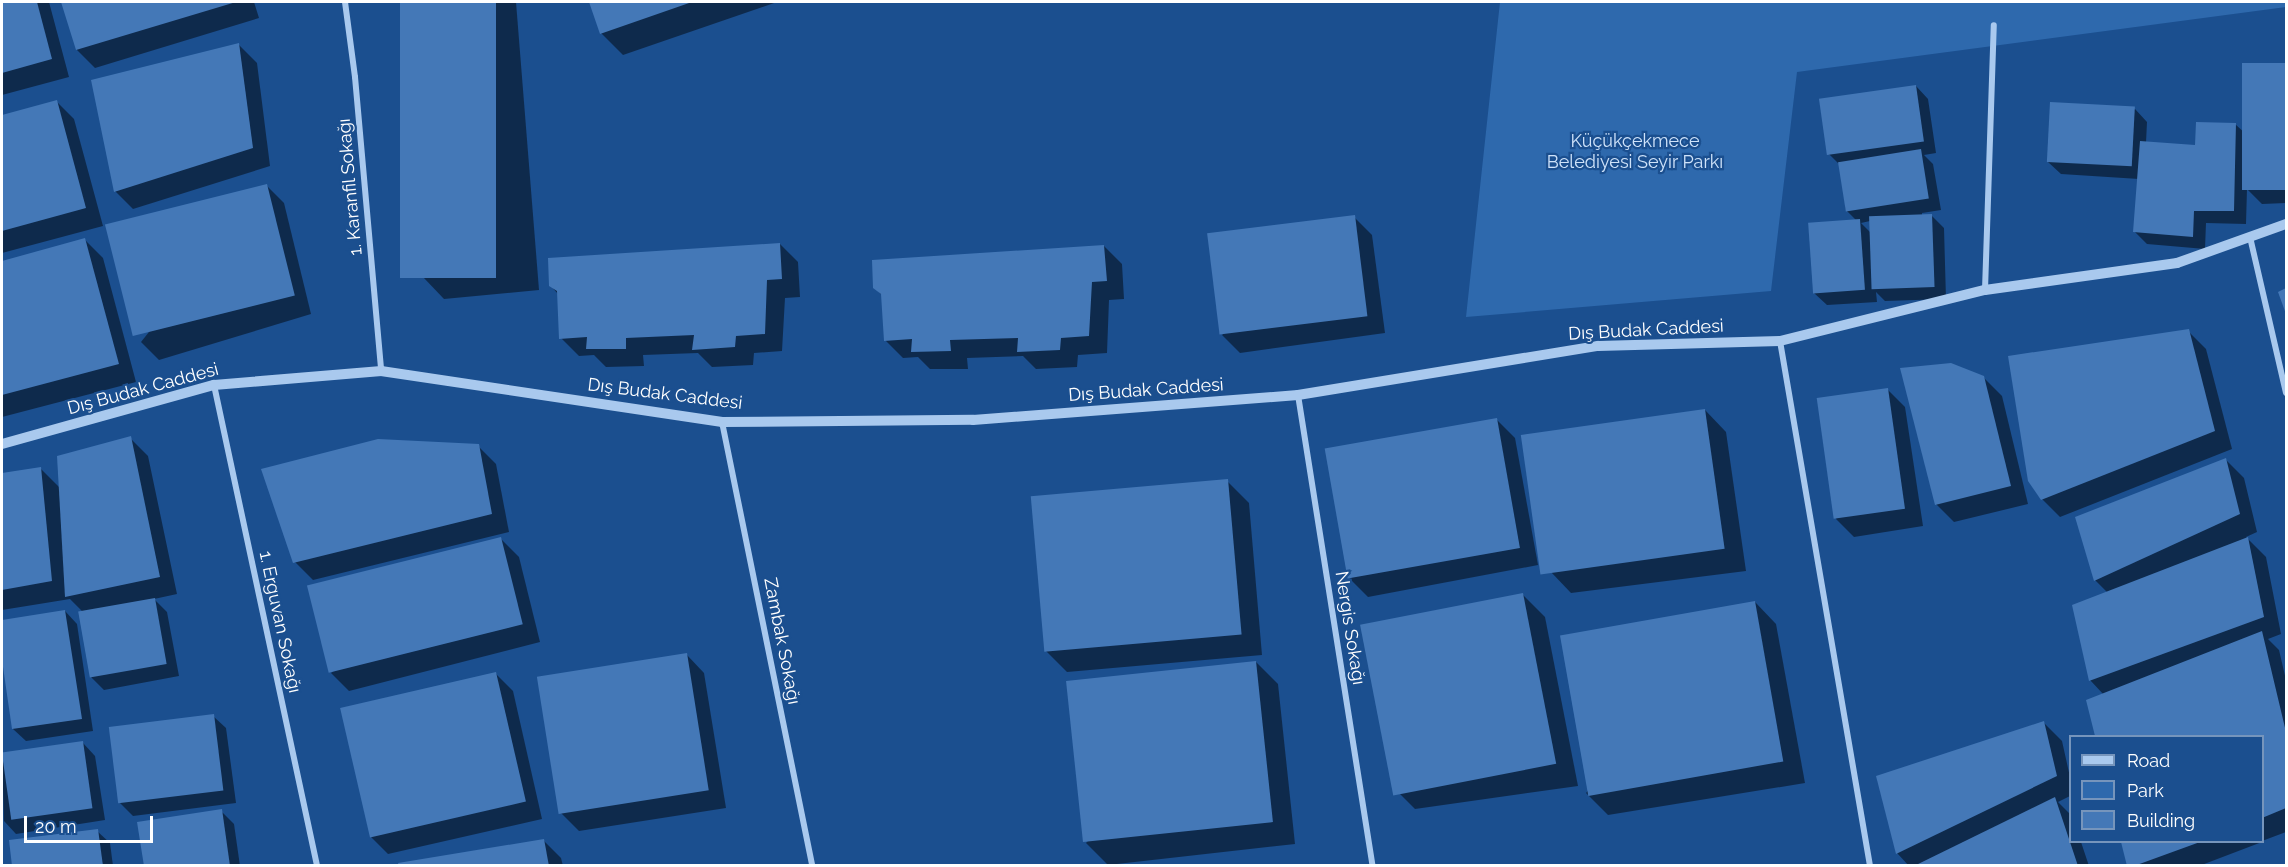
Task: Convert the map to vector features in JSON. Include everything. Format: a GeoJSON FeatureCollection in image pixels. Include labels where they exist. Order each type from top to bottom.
{"type":"FeatureCollection","features":[{"type":"Feature","properties":{"kind":"street","name":"1. Karanfil Sokağı"},"geometry":{"type":"LineString","coordinates":[[345,2],[355,77],[381,371]]}},
{"type":"Feature","properties":{"kind":"street"},"geometry":{"type":"LineString","coordinates":[[1985,290],[1994,25]]}},
{"type":"Feature","properties":{"kind":"street","name":"Dış Budak Caddesi"},"geometry":{"type":"LineString","coordinates":[[2,444],[214,385],[381,371],[722,422],[973,420],[1298,395],[1598,346],[1780,341],[1985,290],[2177,263],[2286,224]]}},
{"type":"Feature","properties":{"kind":"street"},"geometry":{"type":"LineString","coordinates":[[2250,237],[2286,393]]}},
{"type":"Feature","properties":{"kind":"street"},"geometry":{"type":"LineString","coordinates":[[1780,341],[1870,866]]}},
{"type":"Feature","properties":{"kind":"street","name":"1. Erguvan Sokağı"},"geometry":{"type":"LineString","coordinates":[[214,385],[317,866]]}},
{"type":"Feature","properties":{"kind":"street","name":"Nergis Sokağı"},"geometry":{"type":"LineString","coordinates":[[1298,395],[1372,866]]}},
{"type":"Feature","properties":{"kind":"street","name":"Zambak Sokağı"},"geometry":{"type":"LineString","coordinates":[[722,422],[812,866]]}},
{"type":"Feature","properties":{"kind":"green space","name":"Küçükçekmece Belediyesi Seyir Parkı"},"geometry":{"type":"Polygon","coordinates":[[[1500,2],[2286,2],[2286,7],[1797,72],[1771,291],[1466,317],[1500,2]]]}},
{"type":"Feature","properties":{"kind":"building"},"geometry":{"type":"Polygon","coordinates":[[[2,2],[37,2],[52,59],[2,73],[2,2]]]}},
{"type":"Feature","properties":{"kind":"building"},"geometry":{"type":"Polygon","coordinates":[[[61,2],[236,2],[76,50],[61,2]]]}},
{"type":"Feature","properties":{"kind":"building"},"geometry":{"type":"Polygon","coordinates":[[[400,2],[496,2],[496,278],[400,278],[400,2]]]}},
{"type":"Feature","properties":{"kind":"building"},"geometry":{"type":"Polygon","coordinates":[[[589,2],[692,2],[600,34],[589,2]]]}},
{"type":"Feature","properties":{"kind":"building"},"geometry":{"type":"Polygon","coordinates":[[[239,43],[253,148],[114,192],[91,80],[239,43]]]}},
{"type":"Feature","properties":{"kind":"building"},"geometry":{"type":"Polygon","coordinates":[[[2242,63],[2286,63],[2286,190],[2242,190],[2242,63]]]}},
{"type":"Feature","properties":{"kind":"building"},"geometry":{"type":"Polygon","coordinates":[[[1916,85],[1924,141],[1827,155],[1819,99],[1916,85]]]}},
{"type":"Feature","properties":{"kind":"building"},"geometry":{"type":"Polygon","coordinates":[[[57,100],[86,208],[2,231],[2,115],[57,100]]]}},
{"type":"Feature","properties":{"kind":"building"},"geometry":{"type":"Polygon","coordinates":[[[2050,102],[2135,106],[2132,166],[2047,162],[2050,102]]]}},
{"type":"Feature","properties":{"kind":"building"},"geometry":{"type":"Polygon","coordinates":[[[2196,122],[2236,123],[2234,211],[2194,211],[2193,237],[2133,232],[2140,141],[2195,145],[2196,122]]]}},
{"type":"Feature","properties":{"kind":"building"},"geometry":{"type":"Polygon","coordinates":[[[1921,149],[1929,198],[1846,212],[1838,162],[1921,149]]]}},
{"type":"Feature","properties":{"kind":"building"},"geometry":{"type":"Polygon","coordinates":[[[267,184],[295,296],[133,336],[105,224],[267,184]]]}},
{"type":"Feature","properties":{"kind":"building"},"geometry":{"type":"Polygon","coordinates":[[[1932,214],[1935,287],[1872,289],[1869,216],[1932,214]]]}},
{"type":"Feature","properties":{"kind":"building"},"geometry":{"type":"Polygon","coordinates":[[[1355,215],[1367,316],[1220,334],[1207,233],[1355,215]]]}},
{"type":"Feature","properties":{"kind":"building"},"geometry":{"type":"Polygon","coordinates":[[[1860,219],[1865,290],[1813,293],[1808,223],[1860,219]]]}},
{"type":"Feature","properties":{"kind":"building"},"geometry":{"type":"Polygon","coordinates":[[[85,238],[119,364],[2,395],[2,261],[85,238]]]}},
{"type":"Feature","properties":{"kind":"building"},"geometry":{"type":"Polygon","coordinates":[[[780,243],[782,279],[767,280],[765,334],[736,336],[735,347],[692,350],[694,335],[626,338],[626,349],[586,349],[587,337],[559,339],[557,291],[549,286],[548,258],[780,243]]]}},
{"type":"Feature","properties":{"kind":"building"},"geometry":{"type":"Polygon","coordinates":[[[1104,245],[1107,281],[1092,282],[1089,336],[1061,338],[1060,350],[1017,352],[1018,338],[950,340],[951,351],[911,352],[912,339],[884,341],[881,294],[873,288],[872,260],[1104,245]]]}},
{"type":"Feature","properties":{"kind":"building"},"geometry":{"type":"Polygon","coordinates":[[[2286,288],[2286,314],[2278,292],[2286,288]]]}},
{"type":"Feature","properties":{"kind":"building"},"geometry":{"type":"Polygon","coordinates":[[[2189,329],[2215,431],[2041,500],[2028,481],[2008,356],[2189,329]]]}},
{"type":"Feature","properties":{"kind":"building"},"geometry":{"type":"Polygon","coordinates":[[[1951,363],[1984,376],[2011,486],[1935,505],[1900,368],[1951,363]]]}},
{"type":"Feature","properties":{"kind":"building"},"geometry":{"type":"Polygon","coordinates":[[[1888,388],[1905,509],[1834,519],[1817,398],[1888,388]]]}},
{"type":"Feature","properties":{"kind":"building"},"geometry":{"type":"Polygon","coordinates":[[[1705,409],[1725,549],[1540,575],[1521,435],[1705,409]]]}},
{"type":"Feature","properties":{"kind":"building"},"geometry":{"type":"Polygon","coordinates":[[[1497,418],[1520,548],[1348,578],[1325,448],[1497,418]]]}},
{"type":"Feature","properties":{"kind":"building"},"geometry":{"type":"Polygon","coordinates":[[[131,436],[160,577],[65,597],[57,456],[131,436]]]}},
{"type":"Feature","properties":{"kind":"building"},"geometry":{"type":"Polygon","coordinates":[[[378,439],[479,444],[492,514],[293,563],[261,469],[378,439]]]}},
{"type":"Feature","properties":{"kind":"building"},"geometry":{"type":"Polygon","coordinates":[[[2226,458],[2240,514],[2094,581],[2075,517],[2226,458]]]}},
{"type":"Feature","properties":{"kind":"building"},"geometry":{"type":"Polygon","coordinates":[[[41,467],[52,581],[2,590],[2,473],[41,467]]]}},
{"type":"Feature","properties":{"kind":"building"},"geometry":{"type":"Polygon","coordinates":[[[1228,479],[1242,634],[1044,652],[1031,496],[1228,479]]]}},
{"type":"Feature","properties":{"kind":"building"},"geometry":{"type":"Polygon","coordinates":[[[501,537],[523,624],[329,673],[307,585],[501,537]]]}},
{"type":"Feature","properties":{"kind":"building"},"geometry":{"type":"Polygon","coordinates":[[[2248,537],[2264,617],[2089,681],[2072,605],[2248,537]]]}},
{"type":"Feature","properties":{"kind":"building"},"geometry":{"type":"Polygon","coordinates":[[[1523,593],[1556,764],[1393,795],[1360,625],[1523,593]]]}},
{"type":"Feature","properties":{"kind":"building"},"geometry":{"type":"Polygon","coordinates":[[[155,598],[167,664],[90,678],[78,612],[155,598]]]}},
{"type":"Feature","properties":{"kind":"building"},"geometry":{"type":"Polygon","coordinates":[[[1755,601],[1783,762],[1588,796],[1560,635],[1755,601]]]}},
{"type":"Feature","properties":{"kind":"building"},"geometry":{"type":"Polygon","coordinates":[[[65,610],[82,719],[12,729],[2,660],[2,620],[65,610]]]}},
{"type":"Feature","properties":{"kind":"building"},"geometry":{"type":"Polygon","coordinates":[[[2262,631],[2286,732],[2286,808],[2264,817],[2264,735],[2095,735],[2086,700],[2262,631]]]}},
{"type":"Feature","properties":{"kind":"building"},"geometry":{"type":"Polygon","coordinates":[[[687,653],[709,790],[559,814],[537,677],[687,653]]]}},
{"type":"Feature","properties":{"kind":"building"},"geometry":{"type":"Polygon","coordinates":[[[1256,661],[1273,822],[1083,842],[1066,681],[1256,661]]]}},
{"type":"Feature","properties":{"kind":"building"},"geometry":{"type":"Polygon","coordinates":[[[496,672],[526,802],[370,838],[340,708],[496,672]]]}},
{"type":"Feature","properties":{"kind":"building"},"geometry":{"type":"Polygon","coordinates":[[[214,714],[223,790],[118,803],[109,727],[214,714]]]}},
{"type":"Feature","properties":{"kind":"building"},"geometry":{"type":"Polygon","coordinates":[[[2044,721],[2057,776],[1896,854],[1876,776],[2044,721]]]}},
{"type":"Feature","properties":{"kind":"building"},"geometry":{"type":"Polygon","coordinates":[[[83,741],[92,808],[11,820],[2,752],[83,741]]]}},
{"type":"Feature","properties":{"kind":"building"},"geometry":{"type":"Polygon","coordinates":[[[2055,797],[2078,866],[1914,866],[2055,797]]]}},
{"type":"Feature","properties":{"kind":"building"},"geometry":{"type":"Polygon","coordinates":[[[222,809],[230,866],[144,866],[137,822],[222,809]]]}},
{"type":"Feature","properties":{"kind":"building"},"geometry":{"type":"Polygon","coordinates":[[[98,829],[103,866],[12,866],[9,840],[98,829]]]}},
{"type":"Feature","properties":{"kind":"building"},"geometry":{"type":"Polygon","coordinates":[[[544,839],[549,866],[399,866],[398,863],[544,839]]]}},
{"type":"Feature","properties":{"kind":"building"},"geometry":{"type":"Polygon","coordinates":[[[2121,843],[2197,843],[2134,866],[2127,866],[2121,843]]]}}]}
